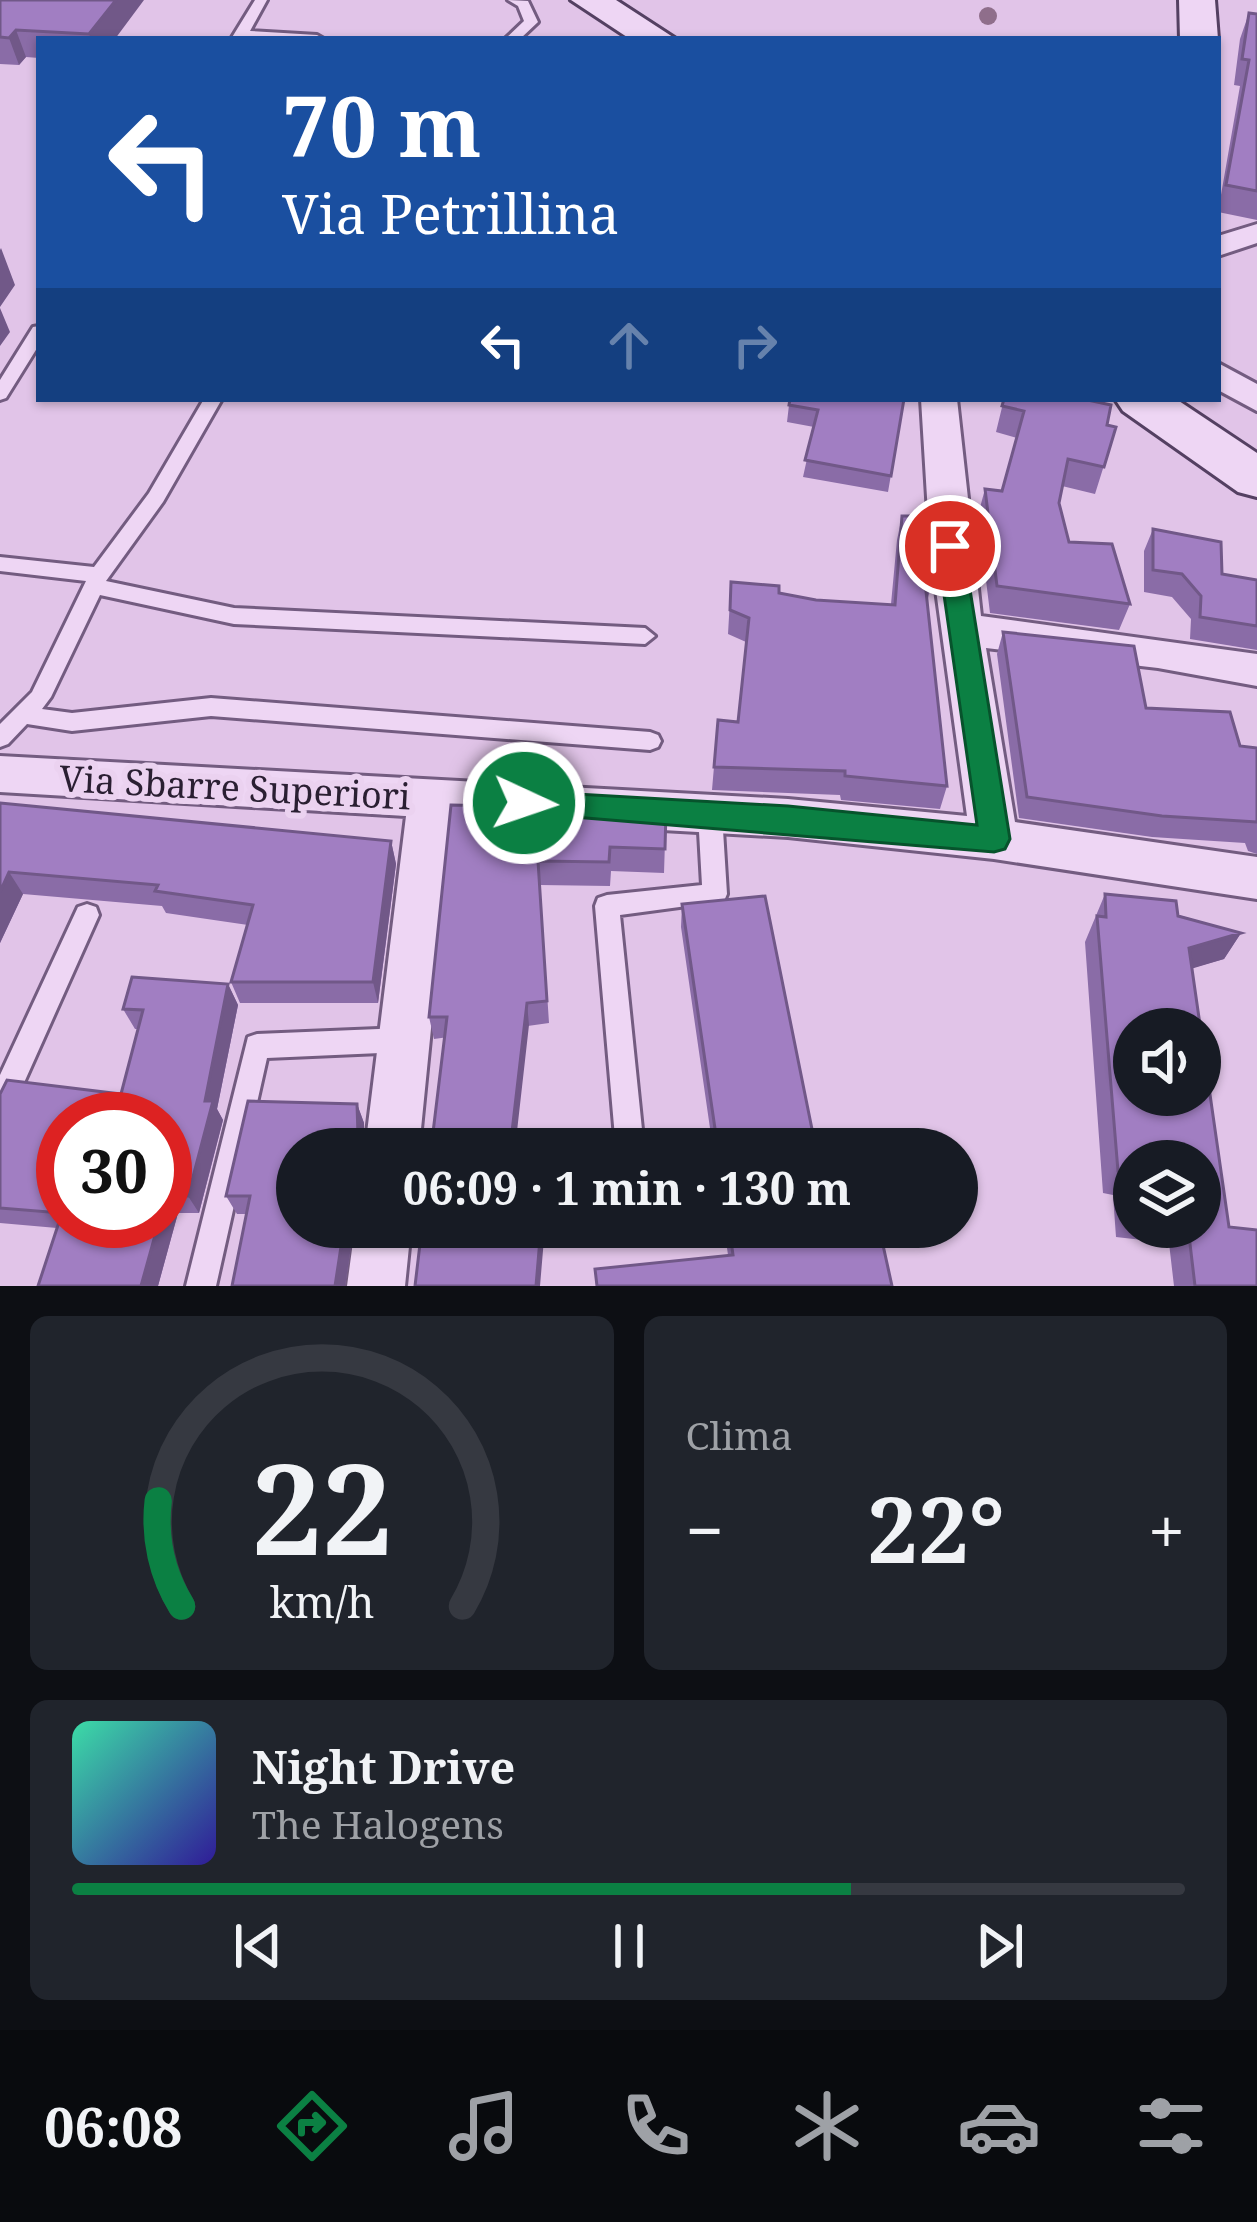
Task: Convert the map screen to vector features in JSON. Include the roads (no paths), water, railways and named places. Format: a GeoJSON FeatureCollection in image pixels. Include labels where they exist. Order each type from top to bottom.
{"type":"FeatureCollection","features":[{"type":"Feature","properties":{"kind":"main road"},"geometry":{"type":"LineString","coordinates":[[589,0],[652,36]]}},
{"type":"Feature","properties":{"kind":"main road"},"geometry":{"type":"LineString","coordinates":[[620,0],[683,36]]}},
{"type":"Feature","properties":{"kind":"main road"},"geometry":{"type":"LineString","coordinates":[[1197,0],[1199,36]]}},
{"type":"Feature","properties":{"kind":"main road"},"geometry":{"type":"LineString","coordinates":[[1145,402],[1257,479]]}},
{"type":"Feature","properties":{"kind":"main road"},"geometry":{"type":"LineString","coordinates":[[1186,402],[1257,449]]}},
{"type":"Feature","properties":{"kind":"street"},"geometry":{"type":"LineString","coordinates":[[1221,245],[1257,233]]}},
{"type":"Feature","properties":{"kind":"street"},"geometry":{"type":"LineString","coordinates":[[1221,376],[1257,400]]}},
{"type":"Feature","properties":{"kind":"street"},"geometry":{"type":"LineString","coordinates":[[939,402],[950,546],[994,839]]}},
{"type":"Feature","properties":{"kind":"street"},"geometry":{"type":"LineString","coordinates":[[965,630],[1158,652],[1257,670]]}},
{"type":"Feature","properties":{"kind":"street","name":"Via Sbarre Superiori"},"geometry":{"type":"LineString","coordinates":[[0,774],[710,814],[994,839],[1257,878]]}},
{"type":"Feature","properties":{"kind":"street"},"geometry":{"type":"LineString","coordinates":[[394,1128],[431,798]]}},
{"type":"Feature","properties":{"kind":"street"},"geometry":{"type":"LineString","coordinates":[[376,1286],[381,1248]]}},
{"type":"Feature","properties":{"kind":"lane"},"geometry":{"type":"LineString","coordinates":[[241,36],[261,0]]}},
{"type":"Feature","properties":{"kind":"lane"},"geometry":{"type":"LineString","coordinates":[[514,0],[523,4],[531,22],[515,36]]}},
{"type":"Feature","properties":{"kind":"lane"},"geometry":{"type":"LineString","coordinates":[[0,394],[36,336]]}},
{"type":"Feature","properties":{"kind":"lane"},"geometry":{"type":"LineString","coordinates":[[0,738],[40,697],[97,580],[156,497],[211,402]]}},
{"type":"Feature","properties":{"kind":"lane"},"geometry":{"type":"LineString","coordinates":[[0,564],[97,580],[234,616],[645,636]]}},
{"type":"Feature","properties":{"kind":"lane"},"geometry":{"type":"LineString","coordinates":[[22,715],[72,722],[211,707],[650,741]]}},
{"type":"Feature","properties":{"kind":"lane"},"geometry":{"type":"LineString","coordinates":[[628,1128],[607,906],[715,894],[710,814]]}},
{"type":"Feature","properties":{"kind":"lane"},"geometry":{"type":"LineString","coordinates":[[0,1105],[87,915]]}},
{"type":"Feature","properties":{"kind":"lane"},"geometry":{"type":"LineString","coordinates":[[201,1286],[257,1046],[404,1040]]}}]}
